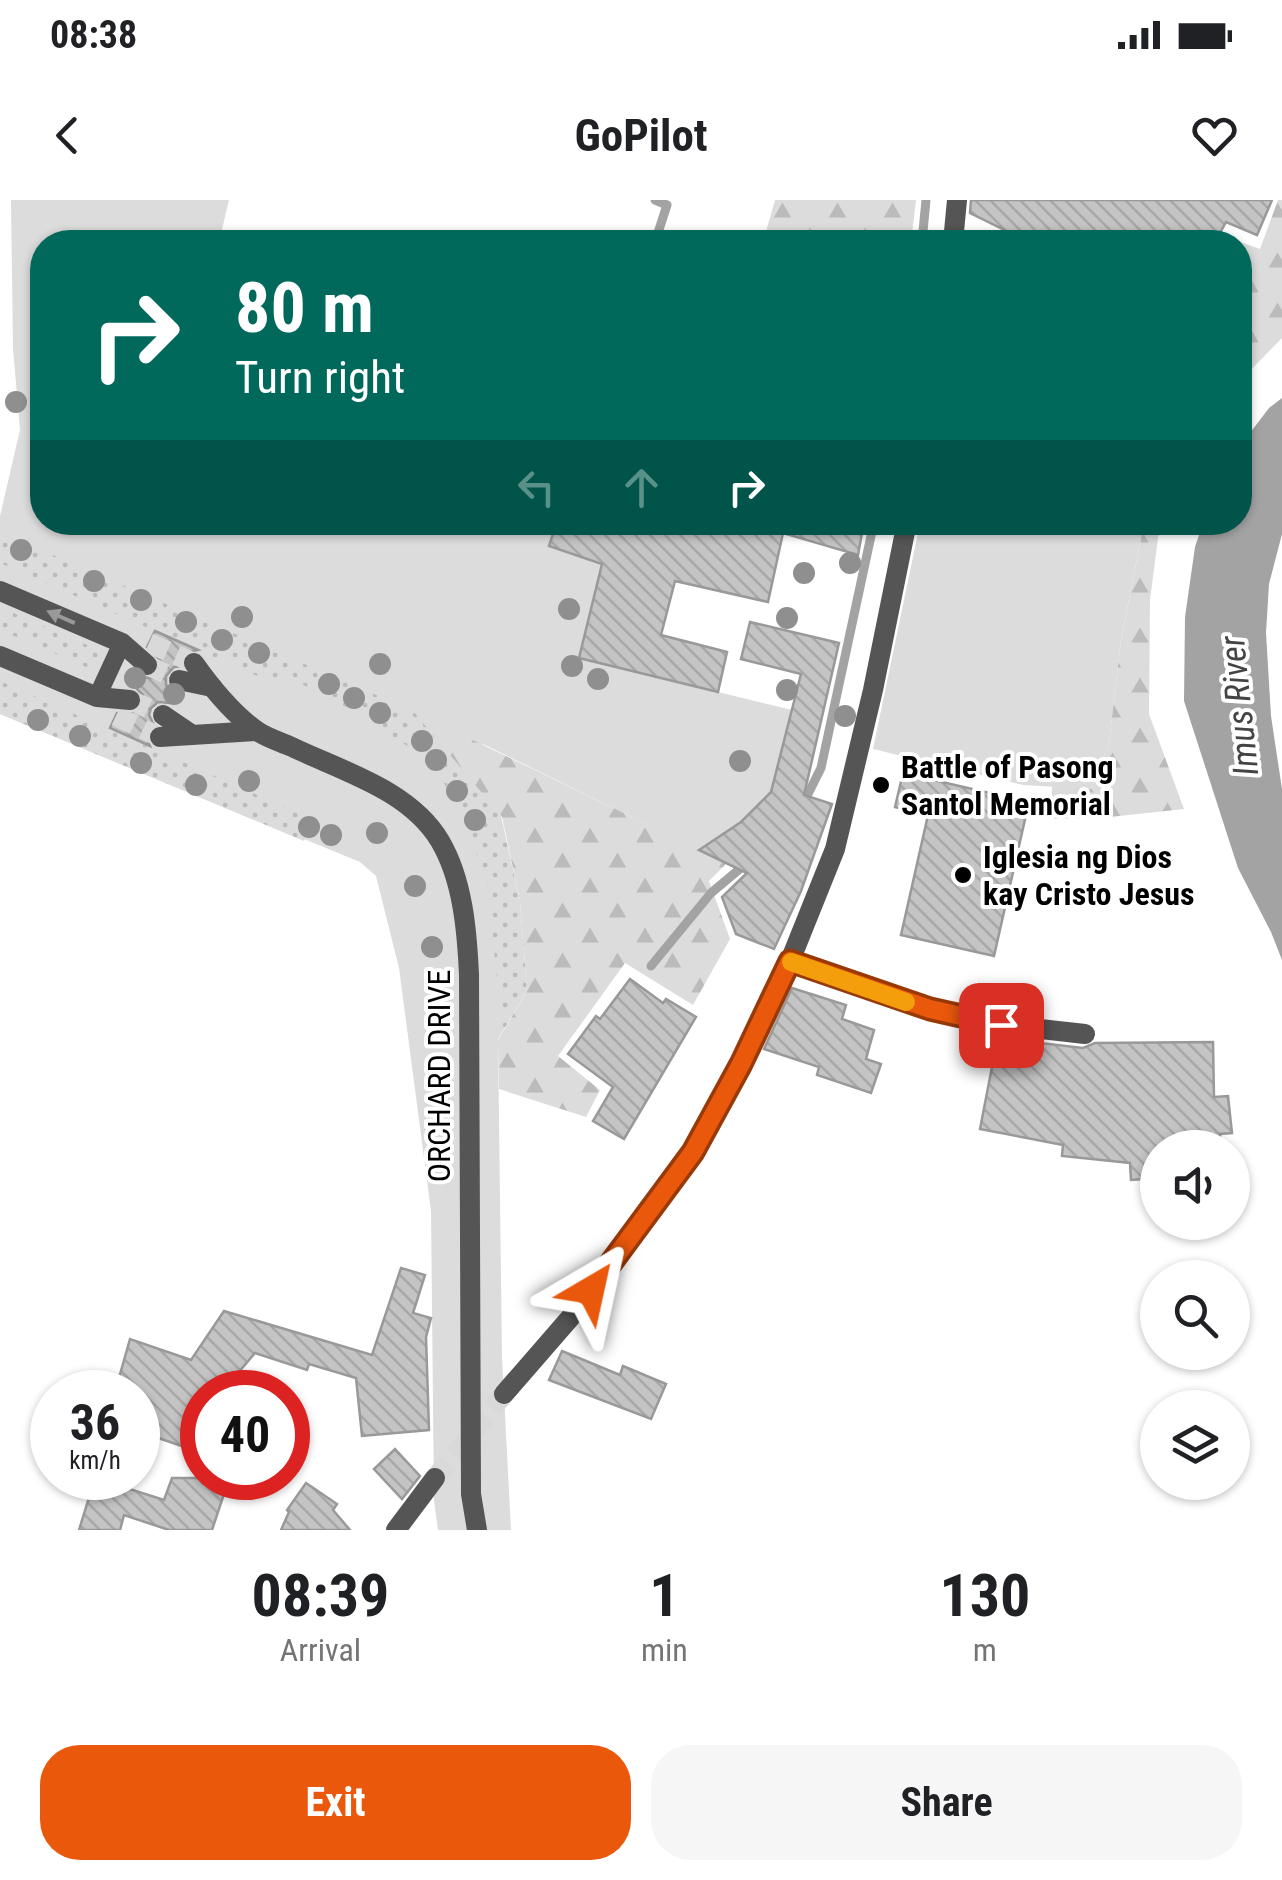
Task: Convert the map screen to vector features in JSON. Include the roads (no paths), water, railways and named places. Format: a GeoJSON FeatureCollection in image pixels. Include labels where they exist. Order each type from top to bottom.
{"type":"FeatureCollection","features":[{"type":"Feature","properties":{"kind":"street"},"geometry":{"type":"LineString","coordinates":[[954,230],[958,200]]}},
{"type":"Feature","properties":{"kind":"street"},"geometry":{"type":"LineString","coordinates":[[504,1394],[570,1318],[693,1152],[790,961],[835,849],[904,535]]}},
{"type":"Feature","properties":{"kind":"street"},"geometry":{"type":"LineString","coordinates":[[0,590],[122,644],[146,665]]}},
{"type":"Feature","properties":{"kind":"street"},"geometry":{"type":"LineString","coordinates":[[122,644],[149,642]]}},
{"type":"Feature","properties":{"kind":"street"},"geometry":{"type":"LineString","coordinates":[[0,656],[123,708]]}},
{"type":"Feature","properties":{"kind":"street","name":"ORCHARD DRIVE"},"geometry":{"type":"LineString","coordinates":[[194,663],[212,688],[257,731],[386,791],[409,806],[440,839],[456,879],[469,976],[471,1494],[477,1530]]}},
{"type":"Feature","properties":{"kind":"street"},"geometry":{"type":"LineString","coordinates":[[179,680],[212,688]]}},
{"type":"Feature","properties":{"kind":"street"},"geometry":{"type":"LineString","coordinates":[[163,715],[192,734]]}},
{"type":"Feature","properties":{"kind":"street","name":"ORCHARD DRIVE"},"geometry":{"type":"LineString","coordinates":[[160,736],[257,731]]}},
{"type":"Feature","properties":{"kind":"street"},"geometry":{"type":"LineString","coordinates":[[790,961],[888,996],[978,1022],[1085,1034]]}},
{"type":"Feature","properties":{"kind":"street"},"geometry":{"type":"LineString","coordinates":[[396,1530],[435,1478]]}},
{"type":"Feature","properties":{"kind":"lane"},"geometry":{"type":"LineString","coordinates":[[97,697],[122,644]]}},
{"type":"Feature","properties":{"kind":"water","name":"Imus River"},"geometry":{"type":"Polygon","coordinates":[[[1282,398],[1282,534],[1269,584],[1266,633],[1271,716],[1282,789],[1282,960],[1238,868],[1184,701],[1185,617],[1195,547],[1199,535],[1252,535],[1252,430],[1282,398]]]}},
{"type":"Feature","properties":{"kind":"waterway"},"geometry":{"type":"LineString","coordinates":[[655,200],[667,205],[659,230]]}},
{"type":"Feature","properties":{"kind":"waterway"},"geometry":{"type":"LineString","coordinates":[[923,230],[926,200]]}},
{"type":"Feature","properties":{"kind":"waterway"},"geometry":{"type":"LineString","coordinates":[[803,804],[821,768],[871,535]]}},
{"type":"Feature","properties":{"kind":"waterway"},"geometry":{"type":"LineString","coordinates":[[651,966],[711,893],[748,862]]}},
{"type":"Feature","properties":{"kind":"tunnel"},"geometry":{"type":"LineString","coordinates":[[149,643],[194,663]]}},
{"type":"Feature","properties":{"kind":"tunnel"},"geometry":{"type":"LineString","coordinates":[[147,665],[179,680]]}},
{"type":"Feature","properties":{"kind":"tunnel"},"geometry":{"type":"LineString","coordinates":[[130,700],[163,715]]}},
{"type":"Feature","properties":{"kind":"tunnel"},"geometry":{"type":"LineString","coordinates":[[116,716],[160,737]]}},
{"type":"Feature","properties":{"kind":"tunnel"},"geometry":{"type":"LineString","coordinates":[[435,1478],[504,1394]]}},
{"type":"Feature","properties":{"kind":"place","name":"Battle of Pasong Santol Memorial"},"geometry":{"type":"Point","coordinates":[881,785]}},
{"type":"Feature","properties":{"kind":"place","name":"Iglesia ng Dios kay Cristo Jesus"},"geometry":{"type":"Point","coordinates":[963,875]}}]}
